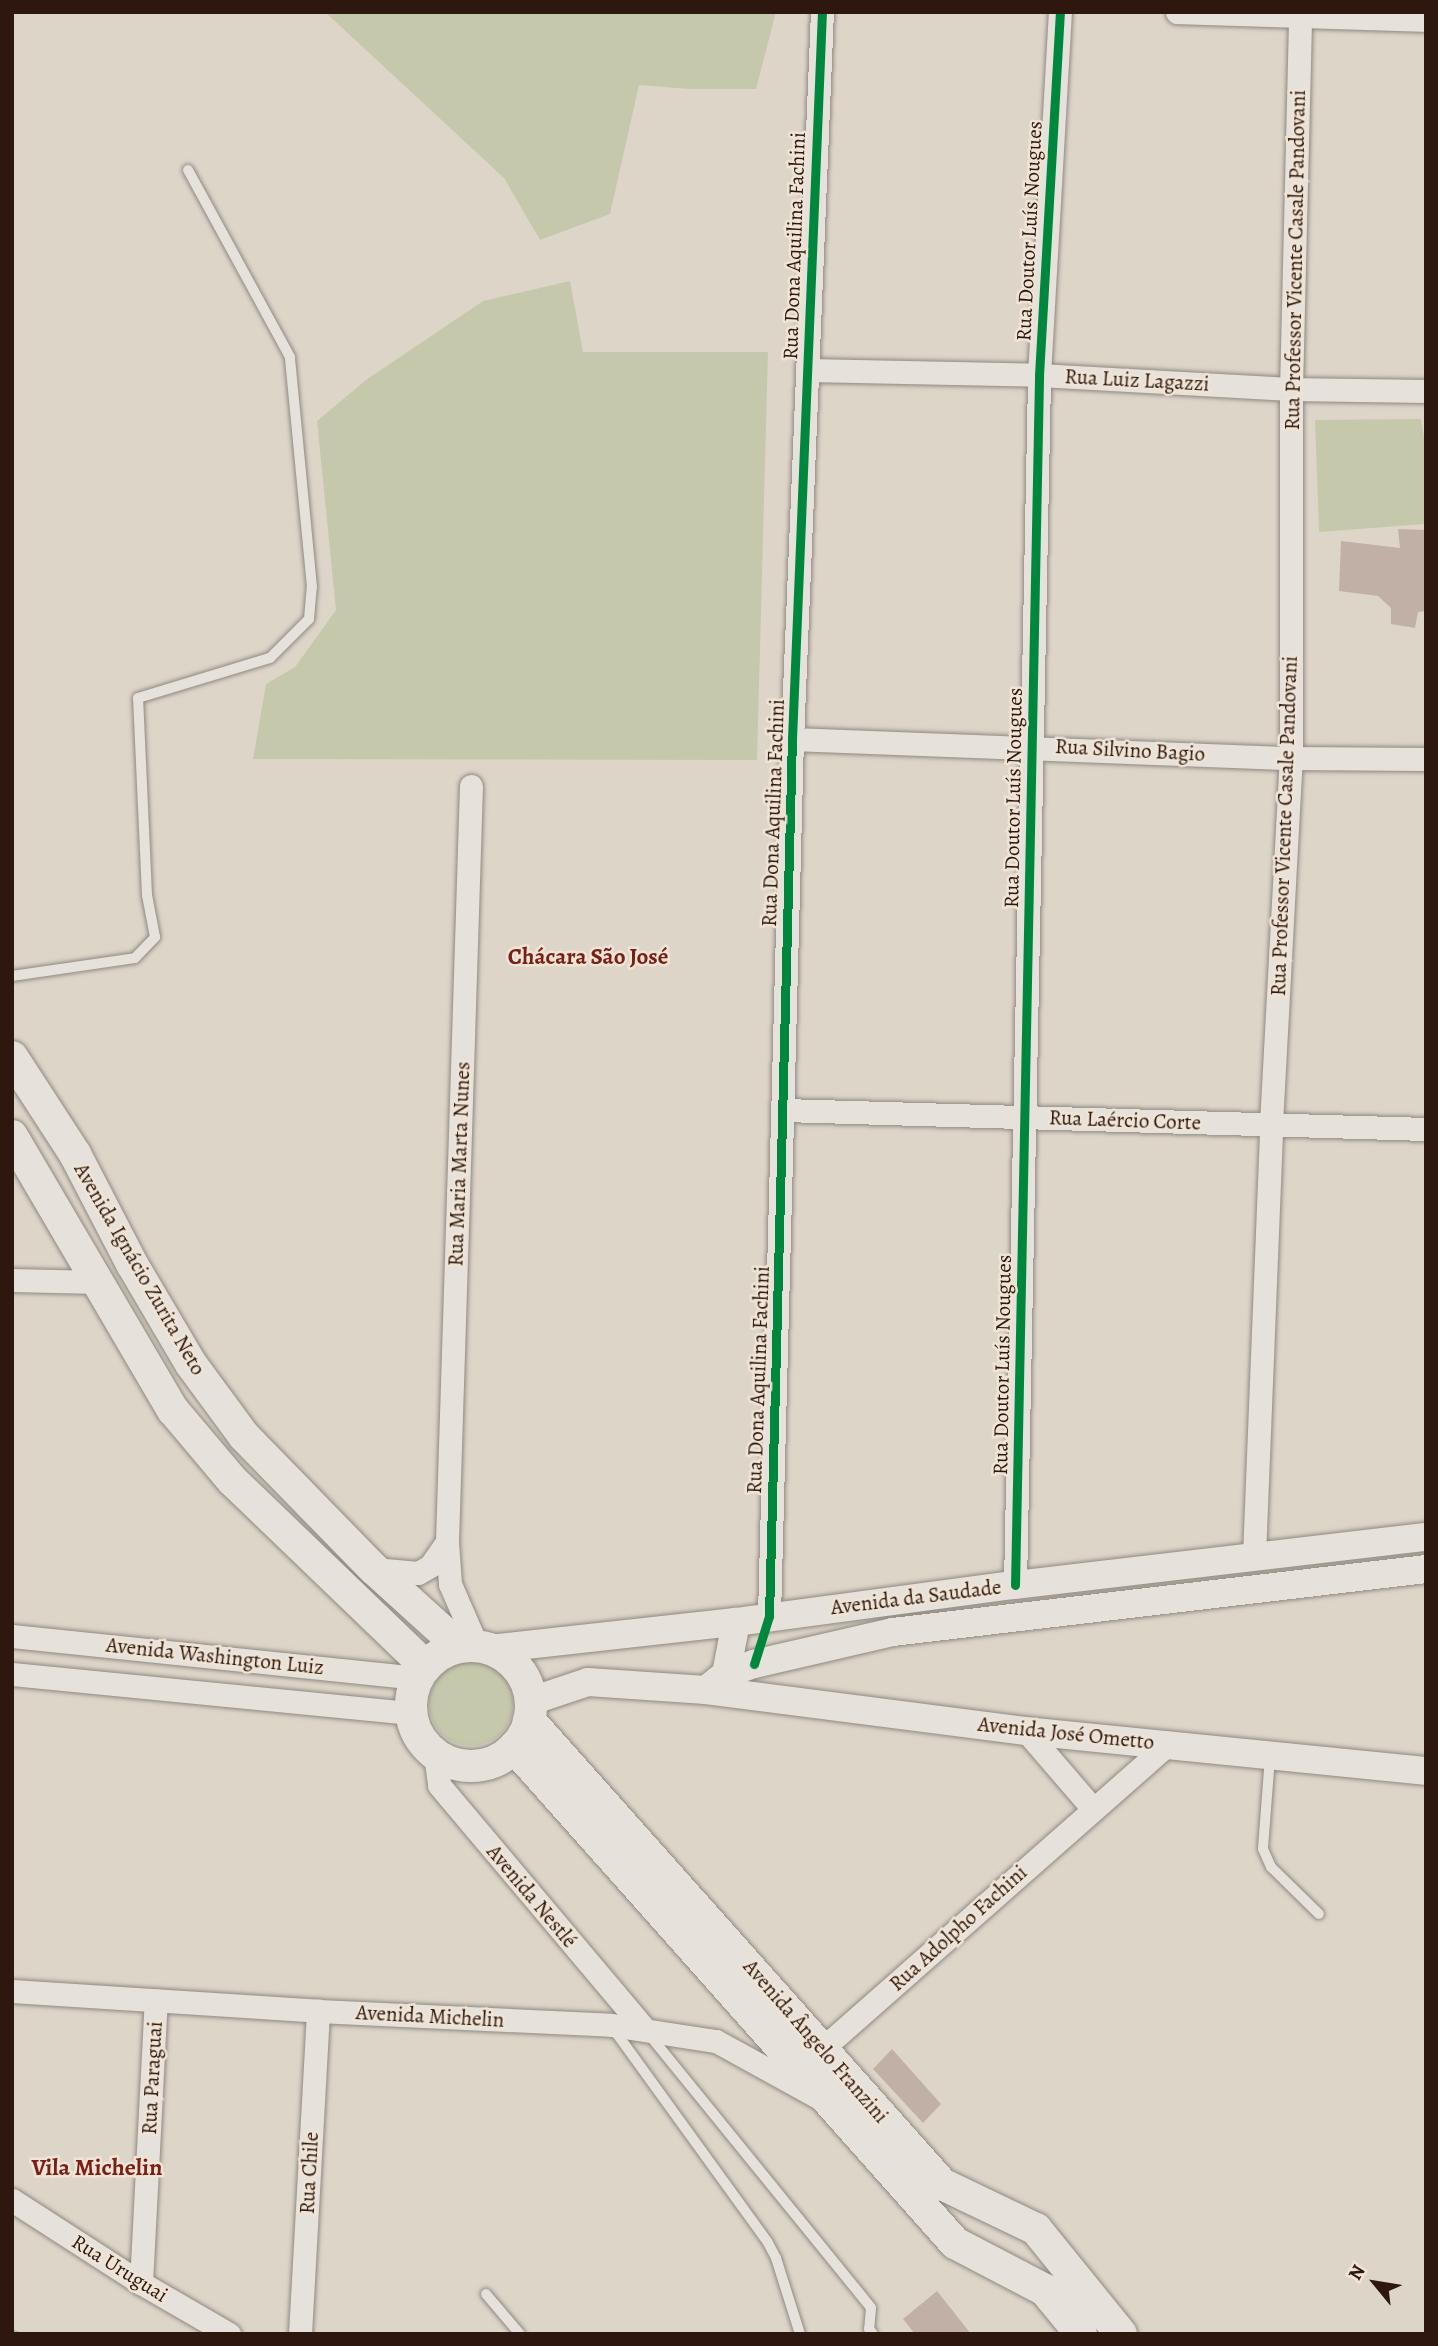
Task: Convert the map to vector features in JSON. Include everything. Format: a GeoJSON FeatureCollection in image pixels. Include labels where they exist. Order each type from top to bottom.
{"type":"FeatureCollection","features":[{"type":"Feature","properties":{"kind":"main road","name":"Avenida Ignácio Zurita Neto"},"geometry":{"type":"LineString","coordinates":[[12,1057],[75,1154],[132,1264],[191,1364],[244,1436],[374,1569],[476,1647]]}},
{"type":"Feature","properties":{"kind":"main road","name":"Avenida Ignácio Zurita Neto"},"geometry":{"type":"LineString","coordinates":[[12,1136],[173,1410],[232,1480],[422,1672]]}},
{"type":"Feature","properties":{"kind":"main road"},"geometry":{"type":"LineString","coordinates":[[476,1647],[519,1669],[525,1723],[500,1758],[467,1766],[435,1755],[419,1736],[411,1713],[413,1689],[422,1672],[441,1653],[476,1647]]}},
{"type":"Feature","properties":{"kind":"main road","name":"Avenida Ângelo Franzini"},"geometry":{"type":"LineString","coordinates":[[525,1723],[823,2048],[942,2184],[1036,2230],[1121,2334]]}},
{"type":"Feature","properties":{"kind":"main road","name":"Avenida Ângelo Franzini"},"geometry":{"type":"LineString","coordinates":[[525,1723],[831,2104],[955,2243],[1045,2290],[1081,2334]]}},
{"type":"Feature","properties":{"kind":"main road"},"geometry":{"type":"LineString","coordinates":[[1010,2271],[1036,2230]]}},
{"type":"Feature","properties":{"kind":"street","name":"Rua Dona Aquilina Fachini"},"geometry":{"type":"LineString","coordinates":[[769,1616],[792,739],[822,12]]}},
{"type":"Feature","properties":{"kind":"street","name":"Rua Doutor Luís Nougues"},"geometry":{"type":"LineString","coordinates":[[1015,1585],[1039,375],[1060,12]]}},
{"type":"Feature","properties":{"kind":"street"},"geometry":{"type":"LineString","coordinates":[[1177,12],[1426,20]]}},
{"type":"Feature","properties":{"kind":"street","name":"Rua Professor Vicente Casale Pandovani"},"geometry":{"type":"LineString","coordinates":[[1254,1556],[1271,1124],[1291,758],[1291,389],[1299,15]]}},
{"type":"Feature","properties":{"kind":"street","name":"Rua Luiz Lagazzi"},"geometry":{"type":"LineString","coordinates":[[807,370],[1039,375],[1291,389],[1426,391]]}},
{"type":"Feature","properties":{"kind":"street","name":"Rua Silvino Bagio"},"geometry":{"type":"LineString","coordinates":[[792,739],[1032,746],[1291,758],[1426,759]]}},
{"type":"Feature","properties":{"kind":"street","name":"Rua Maria Marta Nunes"},"geometry":{"type":"LineString","coordinates":[[471,786],[447,1542],[450,1584],[476,1647]]}},
{"type":"Feature","properties":{"kind":"street","name":"Rua Laércio Corte"},"geometry":{"type":"LineString","coordinates":[[783,1110],[1426,1129]]}},
{"type":"Feature","properties":{"kind":"street"},"geometry":{"type":"LineString","coordinates":[[12,1280],[97,1282]]}},
{"type":"Feature","properties":{"kind":"street","name":"Avenida da Saudade"},"geometry":{"type":"LineString","coordinates":[[476,1647],[736,1622],[1015,1585],[1426,1537]]}},
{"type":"Feature","properties":{"kind":"street"},"geometry":{"type":"LineString","coordinates":[[374,1569],[418,1573],[430,1566],[447,1542]]}},
{"type":"Feature","properties":{"kind":"street","name":"Avenida da Saudade"},"geometry":{"type":"LineString","coordinates":[[525,1723],[588,1682],[716,1682],[754,1664],[892,1632],[1426,1569]]}},
{"type":"Feature","properties":{"kind":"street"},"geometry":{"type":"LineString","coordinates":[[754,1664],[769,1616]]}},
{"type":"Feature","properties":{"kind":"street"},"geometry":{"type":"LineString","coordinates":[[716,1682],[736,1622]]}},
{"type":"Feature","properties":{"kind":"street","name":"Avenida Washington Luiz"},"geometry":{"type":"LineString","coordinates":[[12,1636],[422,1672]]}},
{"type":"Feature","properties":{"kind":"street","name":"Avenida Washington Luiz"},"geometry":{"type":"LineString","coordinates":[[12,1674],[411,1713]]}},
{"type":"Feature","properties":{"kind":"street","name":"Avenida José Ometto"},"geometry":{"type":"LineString","coordinates":[[716,1682],[1026,1731],[1270,1753],[1426,1771]]}},
{"type":"Feature","properties":{"kind":"street"},"geometry":{"type":"LineString","coordinates":[[1026,1731],[1093,1809]]}},
{"type":"Feature","properties":{"kind":"street","name":"Rua Adolpho Fachini"},"geometry":{"type":"LineString","coordinates":[[823,2048],[1169,1743]]}},
{"type":"Feature","properties":{"kind":"street","name":"Avenida Nestlé"},"geometry":{"type":"LineString","coordinates":[[435,1755],[439,1785],[645,2030]]}},
{"type":"Feature","properties":{"kind":"street","name":"Avenida Michelin"},"geometry":{"type":"LineString","coordinates":[[12,1991],[318,2011],[611,2025],[716,2041],[831,2104]]}},
{"type":"Feature","properties":{"kind":"street","name":"Rua Paraguai"},"geometry":{"type":"LineString","coordinates":[[141,2283],[156,2000]]}},
{"type":"Feature","properties":{"kind":"street","name":"Rua Chile"},"geometry":{"type":"LineString","coordinates":[[300,2334],[318,2011]]}},
{"type":"Feature","properties":{"kind":"street","name":"Rua Uruguai"},"geometry":{"type":"LineString","coordinates":[[12,2200],[141,2283],[229,2334]]}},
{"type":"Feature","properties":{"kind":"lane"},"geometry":{"type":"LineString","coordinates":[[12,976],[135,958],[155,937],[147,895],[138,698],[270,658],[309,619],[312,587],[290,357],[188,170]]}},
{"type":"Feature","properties":{"kind":"lane"},"geometry":{"type":"LineString","coordinates":[[1270,1753],[1263,1849],[1271,1867],[1319,1914]]}},
{"type":"Feature","properties":{"kind":"lane"},"geometry":{"type":"LineString","coordinates":[[611,2025],[767,2241],[776,2258],[800,2334]]}},
{"type":"Feature","properties":{"kind":"lane"},"geometry":{"type":"LineString","coordinates":[[645,2030],[871,2308],[869,2329],[873,2334]]}},
{"type":"Feature","properties":{"kind":"lane"},"geometry":{"type":"LineString","coordinates":[[486,2294],[520,2334]]}},
{"type":"Feature","properties":{"kind":"green space"},"geometry":{"type":"Polygon","coordinates":[[[325,12],[776,12],[756,89],[689,89],[639,85],[610,214],[540,240],[504,178],[325,12]]]}},
{"type":"Feature","properties":{"kind":"green space"},"geometry":{"type":"Polygon","coordinates":[[[570,281],[583,352],[768,352],[757,760],[253,759],[266,684],[295,667],[336,610],[317,421],[366,380],[483,301],[570,281]]]}},
{"type":"Feature","properties":{"kind":"green space"},"geometry":{"type":"Polygon","coordinates":[[[1421,419],[1426,450],[1426,524],[1319,532],[1315,420],[1421,419]]]}},
{"type":"Feature","properties":{"kind":"green space"},"geometry":{"type":"Polygon","coordinates":[[[471,1662],[487,1665],[501,1674],[510,1688],[513,1704],[510,1720],[501,1734],[487,1743],[471,1746],[455,1743],[441,1734],[432,1720],[429,1704],[432,1688],[441,1674],[455,1665],[471,1662]]]}},
{"type":"Feature","properties":{"kind":"building"},"geometry":{"type":"Polygon","coordinates":[[[1398,529],[1426,530],[1426,611],[1418,612],[1415,628],[1391,624],[1391,608],[1378,596],[1339,591],[1341,541],[1400,548],[1398,529]]]}},
{"type":"Feature","properties":{"kind":"building"},"geometry":{"type":"Polygon","coordinates":[[[892,2049],[941,2104],[923,2123],[873,2069],[892,2049]]]}},
{"type":"Feature","properties":{"kind":"building"},"geometry":{"type":"Polygon","coordinates":[[[937,2291],[971,2334],[915,2334],[903,2319],[937,2291]]]}},
{"type":"Feature","properties":{"kind":"waterway"},"geometry":{"type":"LineString","coordinates":[[12,2332],[17,2334]]}},
{"type":"Feature","properties":{"kind":"cycle path"},"geometry":{"type":"LineString","coordinates":[[754,1664],[769,1616],[792,739],[822,12]]}},
{"type":"Feature","properties":{"kind":"cycle path"},"geometry":{"type":"LineString","coordinates":[[1015,1585],[1039,375],[1060,12]]}},
{"type":"Feature","properties":{"kind":"district","name":"Chácara São José"},"geometry":{"type":"Point","coordinates":[588,957]}},
{"type":"Feature","properties":{"kind":"district","name":"Vila Michelin"},"geometry":{"type":"Point","coordinates":[97,2168]}}]}
